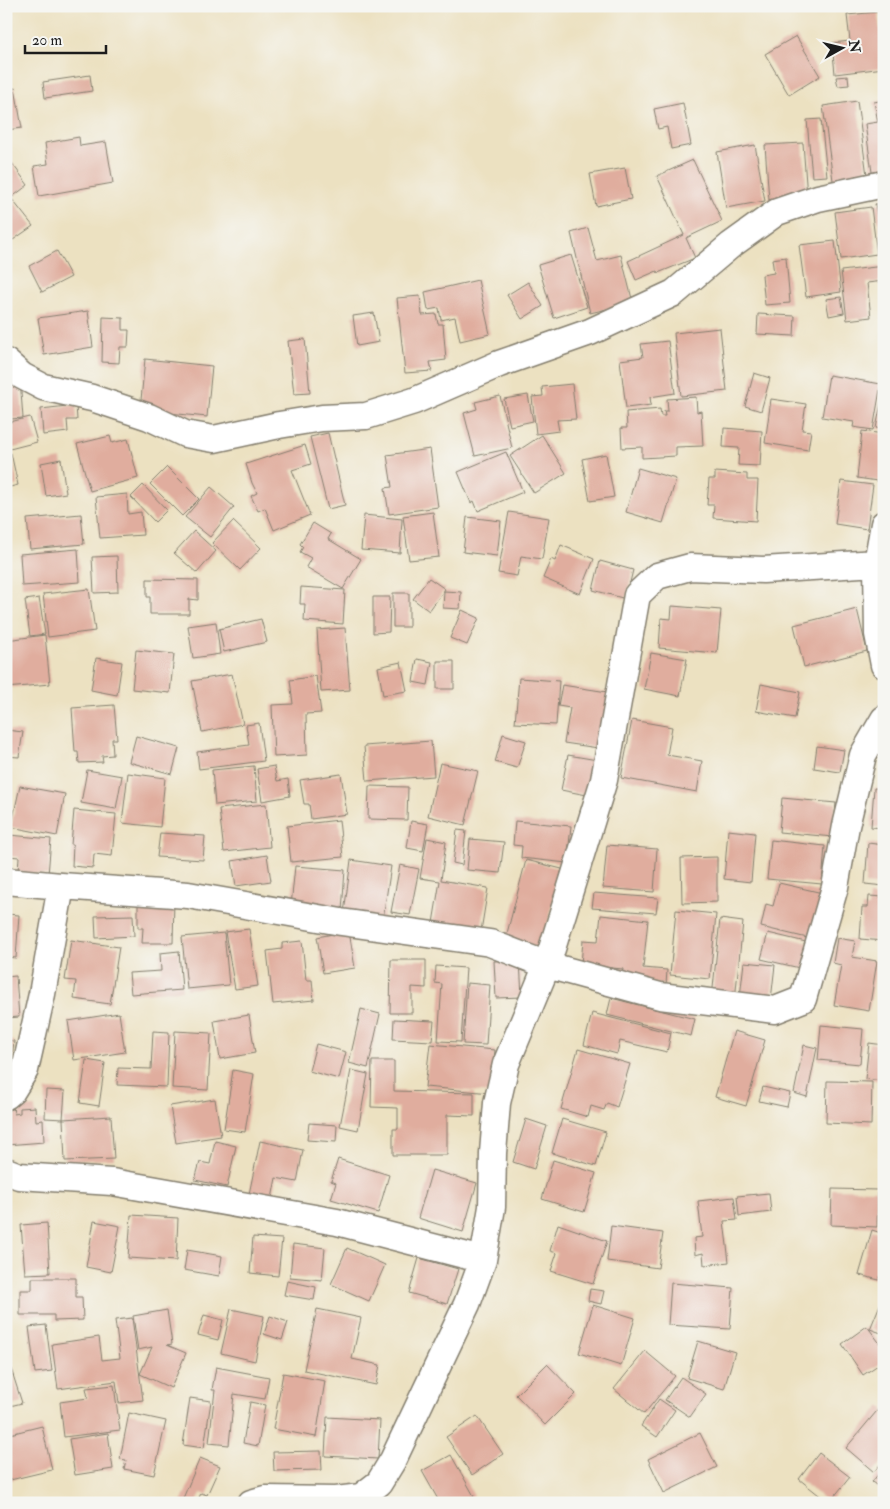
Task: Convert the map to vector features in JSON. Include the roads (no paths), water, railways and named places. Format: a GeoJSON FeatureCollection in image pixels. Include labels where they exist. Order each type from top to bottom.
{"type":"FeatureCollection","features":[{"type":"Feature","properties":{"kind":"street"},"geometry":{"type":"LineString","coordinates":[[6,362],[22,376],[43,387],[92,398],[149,418],[185,434],[214,439],[322,418],[366,416],[414,401],[498,364],[590,332],[674,292],[731,245],[777,212],[818,198],[884,184]]}},
{"type":"Feature","properties":{"kind":"street"},"geometry":{"type":"LineString","coordinates":[[884,524],[877,562],[878,634],[884,665]]}},
{"type":"Feature","properties":{"kind":"street"},"geometry":{"type":"LineString","coordinates":[[250,1503],[266,1499],[336,1500],[361,1497],[379,1483],[393,1460],[466,1304],[483,1260],[492,1207],[492,1154],[497,1103],[506,1064],[547,965],[604,780],[637,595],[657,576],[690,567],[763,570],[877,562]]}},
{"type":"Feature","properties":{"kind":"street"},"geometry":{"type":"LineString","coordinates":[[6,881],[188,895],[341,922],[490,943],[547,965],[660,996],[775,1010],[803,999],[835,888],[846,826],[863,755],[884,719]]}},
{"type":"Feature","properties":{"kind":"street"},"geometry":{"type":"LineString","coordinates":[[6,1096],[25,1070],[42,994],[62,886]]}},
{"type":"Feature","properties":{"kind":"street"},"geometry":{"type":"LineString","coordinates":[[6,1171],[19,1176],[112,1182],[337,1222],[483,1260]]}}]}
